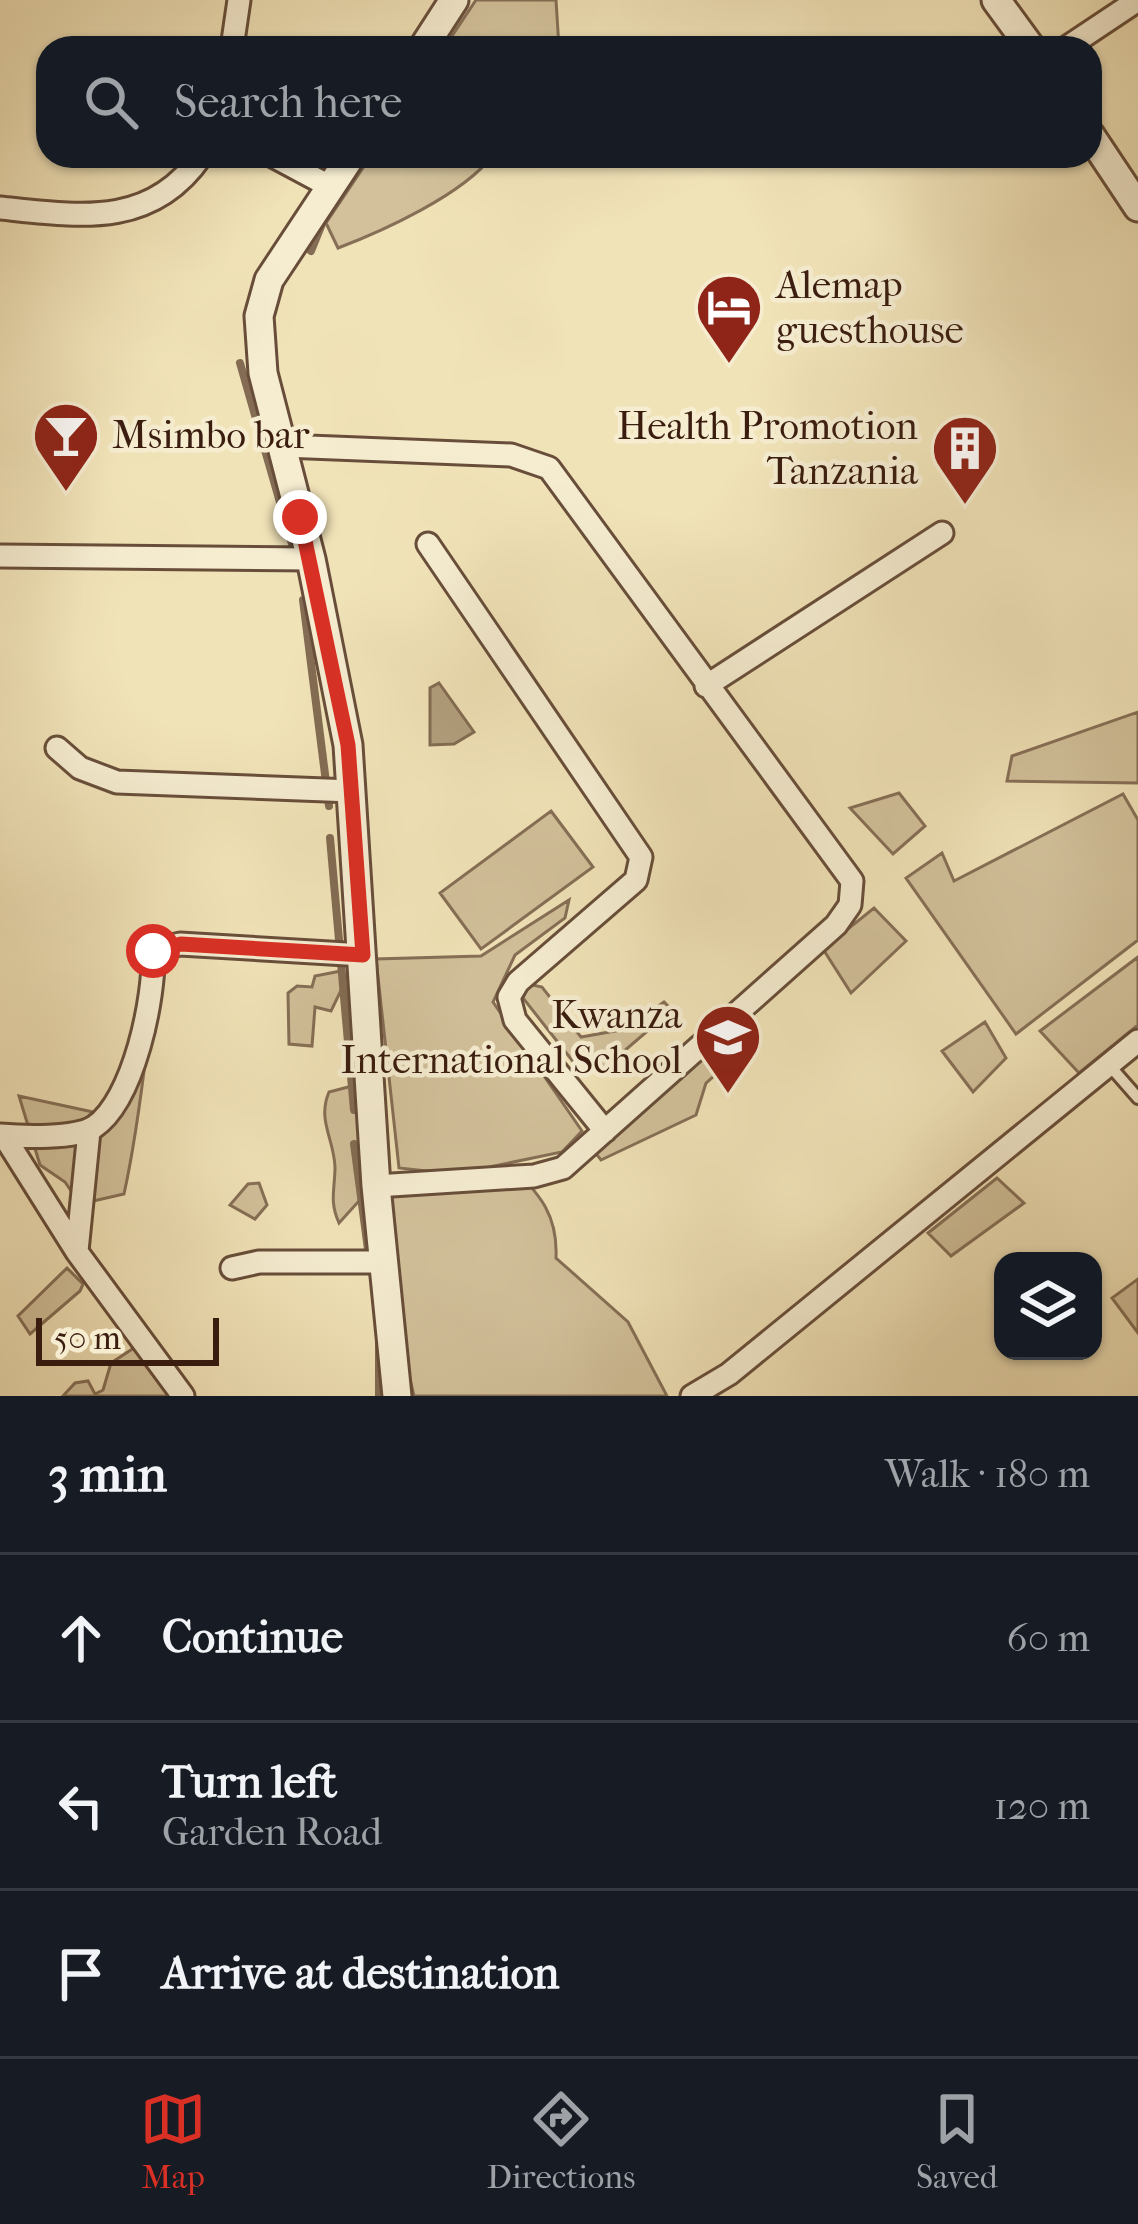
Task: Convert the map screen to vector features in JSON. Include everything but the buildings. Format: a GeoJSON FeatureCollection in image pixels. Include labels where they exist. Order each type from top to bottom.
{"type":"FeatureCollection","features":[{"type":"Feature","properties":{"kind":"street"},"geometry":{"type":"LineString","coordinates":[[234,36],[239,0]]}},
{"type":"Feature","properties":{"kind":"street"},"geometry":{"type":"LineString","coordinates":[[431,36],[454,0]]}},
{"type":"Feature","properties":{"kind":"street"},"geometry":{"type":"LineString","coordinates":[[996,0],[1022,36]]}},
{"type":"Feature","properties":{"kind":"street"},"geometry":{"type":"LineString","coordinates":[[1084,36],[1138,0]]}},
{"type":"Feature","properties":{"kind":"street"},"geometry":{"type":"LineString","coordinates":[[1102,153],[1138,207]]}},
{"type":"Feature","properties":{"kind":"street"},"geometry":{"type":"LineString","coordinates":[[0,208],[122,214],[157,201],[192,168]]}},
{"type":"Feature","properties":{"kind":"street"},"geometry":{"type":"LineString","coordinates":[[295,168],[331,187]]}},
{"type":"Feature","properties":{"kind":"street"},"geometry":{"type":"LineString","coordinates":[[344,168],[269,280],[259,316],[263,373],[311,559],[348,745],[376,1186],[398,1396]]}},
{"type":"Feature","properties":{"kind":"street"},"geometry":{"type":"LineString","coordinates":[[284,446],[511,455],[549,468],[706,686],[847,870],[850,905],[836,925],[549,1174],[376,1186]]}},
{"type":"Feature","properties":{"kind":"street"},"geometry":{"type":"LineString","coordinates":[[706,686],[942,533]]}},
{"type":"Feature","properties":{"kind":"street"},"geometry":{"type":"LineString","coordinates":[[428,544],[641,857],[636,880],[518,982],[509,997],[515,1020],[605,1130]]}},
{"type":"Feature","properties":{"kind":"street"},"geometry":{"type":"LineString","coordinates":[[0,556],[311,559]]}},
{"type":"Feature","properties":{"kind":"street"},"geometry":{"type":"LineString","coordinates":[[57,748],[80,768],[116,782],[352,791]]}},
{"type":"Feature","properties":{"kind":"street"},"geometry":{"type":"LineString","coordinates":[[77,1252],[89,1130],[125,1088],[153,951],[181,944],[363,955]]}},
{"type":"Feature","properties":{"kind":"street"},"geometry":{"type":"LineString","coordinates":[[692,1396],[729,1374],[1138,1041]]}},
{"type":"Feature","properties":{"kind":"street"},"geometry":{"type":"LineString","coordinates":[[89,1130],[2,1136],[77,1252],[183,1396]]}},
{"type":"Feature","properties":{"kind":"street"},"geometry":{"type":"LineString","coordinates":[[232,1268],[259,1262],[384,1262]]}},
{"type":"Feature","properties":{"kind":"lane"},"geometry":{"type":"LineString","coordinates":[[1110,1066],[1138,1098]]}},
{"type":"Feature","properties":{"kind":"shaded area"},"geometry":{"type":"Polygon","coordinates":[[[476,0],[556,0],[558,36],[452,36],[476,0]]]}},
{"type":"Feature","properties":{"kind":"shaded area"},"geometry":{"type":"Polygon","coordinates":[[[363,168],[481,168],[443,197],[338,248],[326,223],[363,168]]]}},
{"type":"Feature","properties":{"kind":"shaded area"},"geometry":{"type":"Polygon","coordinates":[[[439,683],[474,732],[454,744],[430,745],[430,688],[439,683]]]}},
{"type":"Feature","properties":{"kind":"shaded area"},"geometry":{"type":"Polygon","coordinates":[[[1138,712],[1138,783],[1007,781],[1012,756],[1138,712]]]}},
{"type":"Feature","properties":{"kind":"shaded area"},"geometry":{"type":"Polygon","coordinates":[[[899,793],[925,826],[893,854],[850,808],[899,793]]]}},
{"type":"Feature","properties":{"kind":"shaded area"},"geometry":{"type":"Polygon","coordinates":[[[1123,794],[1138,820],[1138,940],[1016,1034],[906,878],[942,853],[954,881],[1123,794]]]}},
{"type":"Feature","properties":{"kind":"shaded area"},"geometry":{"type":"Polygon","coordinates":[[[551,811],[593,867],[481,949],[440,893],[551,811]]]}},
{"type":"Feature","properties":{"kind":"shaded area"},"geometry":{"type":"Polygon","coordinates":[[[569,900],[565,918],[515,955],[493,1002],[582,1131],[562,1152],[489,1167],[512,1166],[539,1197],[554,1230],[556,1258],[628,1322],[667,1396],[414,1396],[372,1216],[392,1190],[436,1172],[399,1168],[376,959],[481,956],[569,900]]]}},
{"type":"Feature","properties":{"kind":"shaded area"},"geometry":{"type":"Polygon","coordinates":[[[874,908],[906,941],[851,993],[823,949],[874,908]]]}},
{"type":"Feature","properties":{"kind":"shaded area"},"geometry":{"type":"Polygon","coordinates":[[[1138,957],[1138,1025],[1079,1073],[1040,1031],[1138,957]]]}},
{"type":"Feature","properties":{"kind":"shaded area"},"geometry":{"type":"Polygon","coordinates":[[[341,971],[347,978],[331,1011],[315,1007],[312,1046],[289,1044],[288,993],[297,986],[312,987],[315,976],[341,971]]]}},
{"type":"Feature","properties":{"kind":"shaded area"},"geometry":{"type":"Polygon","coordinates":[[[528,984],[542,987],[581,1037],[626,1029],[664,1002],[672,1010],[602,1070],[586,1058],[575,1064],[523,998],[528,984]]]}},
{"type":"Feature","properties":{"kind":"shaded area"},"geometry":{"type":"Polygon","coordinates":[[[736,1021],[756,1039],[706,1083],[696,1115],[601,1160],[593,1150],[736,1021]]]}},
{"type":"Feature","properties":{"kind":"shaded area"},"geometry":{"type":"Polygon","coordinates":[[[985,1022],[1006,1058],[973,1092],[942,1051],[985,1022]]]}},
{"type":"Feature","properties":{"kind":"shaded area"},"geometry":{"type":"Polygon","coordinates":[[[147,1047],[124,1194],[80,1204],[65,1182],[40,1165],[19,1096],[107,1115],[147,1047]]]}},
{"type":"Feature","properties":{"kind":"shaded area"},"geometry":{"type":"Polygon","coordinates":[[[352,1086],[367,1103],[368,1191],[339,1223],[325,1112],[329,1092],[352,1086]]]}},
{"type":"Feature","properties":{"kind":"shaded area"},"geometry":{"type":"Polygon","coordinates":[[[997,1178],[1024,1203],[951,1256],[928,1233],[997,1178]]]}},
{"type":"Feature","properties":{"kind":"shaded area"},"geometry":{"type":"Polygon","coordinates":[[[259,1183],[267,1205],[255,1219],[230,1205],[248,1184],[259,1183]]]}},
{"type":"Feature","properties":{"kind":"shaded area"},"geometry":{"type":"Polygon","coordinates":[[[67,1268],[83,1284],[80,1291],[30,1334],[18,1316],[67,1268]]]}},
{"type":"Feature","properties":{"kind":"shaded area"},"geometry":{"type":"Polygon","coordinates":[[[1138,1279],[1138,1333],[1112,1298],[1138,1279]]]}},
{"type":"Feature","properties":{"kind":"shaded area"},"geometry":{"type":"Polygon","coordinates":[[[146,1340],[184,1396],[63,1396],[75,1383],[88,1381],[95,1394],[103,1390],[111,1363],[146,1340]]]}},
{"type":"Feature","properties":{"kind":"waterway"},"geometry":{"type":"LineString","coordinates":[[311,251],[324,219]]}},
{"type":"Feature","properties":{"kind":"waterway"},"geometry":{"type":"LineString","coordinates":[[240,363],[294,551]]}},
{"type":"Feature","properties":{"kind":"waterway"},"geometry":{"type":"LineString","coordinates":[[303,600],[329,806]]}},
{"type":"Feature","properties":{"kind":"waterway"},"geometry":{"type":"LineString","coordinates":[[330,838],[354,1110]]}},
{"type":"Feature","properties":{"kind":"waterway"},"geometry":{"type":"LineString","coordinates":[[354,1144],[369,1257]]}},
{"type":"Feature","properties":{"kind":"waterway"},"geometry":{"type":"LineString","coordinates":[[379,1344],[379,1396]]}},
{"type":"Feature","properties":{"kind":"place","name":"Alemap guesthouse"},"geometry":{"type":"Point","coordinates":[729,366]}},
{"type":"Feature","properties":{"kind":"place","name":"Msimbo bar"},"geometry":{"type":"Point","coordinates":[66,494]}},
{"type":"Feature","properties":{"kind":"place","name":"Health Promotion Tanzania"},"geometry":{"type":"Point","coordinates":[965,507]}},
{"type":"Feature","properties":{"kind":"place","name":"Kwanza International School"},"geometry":{"type":"Point","coordinates":[728,1096]}},
{"type":"Feature","properties":{"kind":"route"},"geometry":{"type":"LineString","coordinates":[[153,951],[181,944],[363,955],[348,745],[300,517]]}}]}
